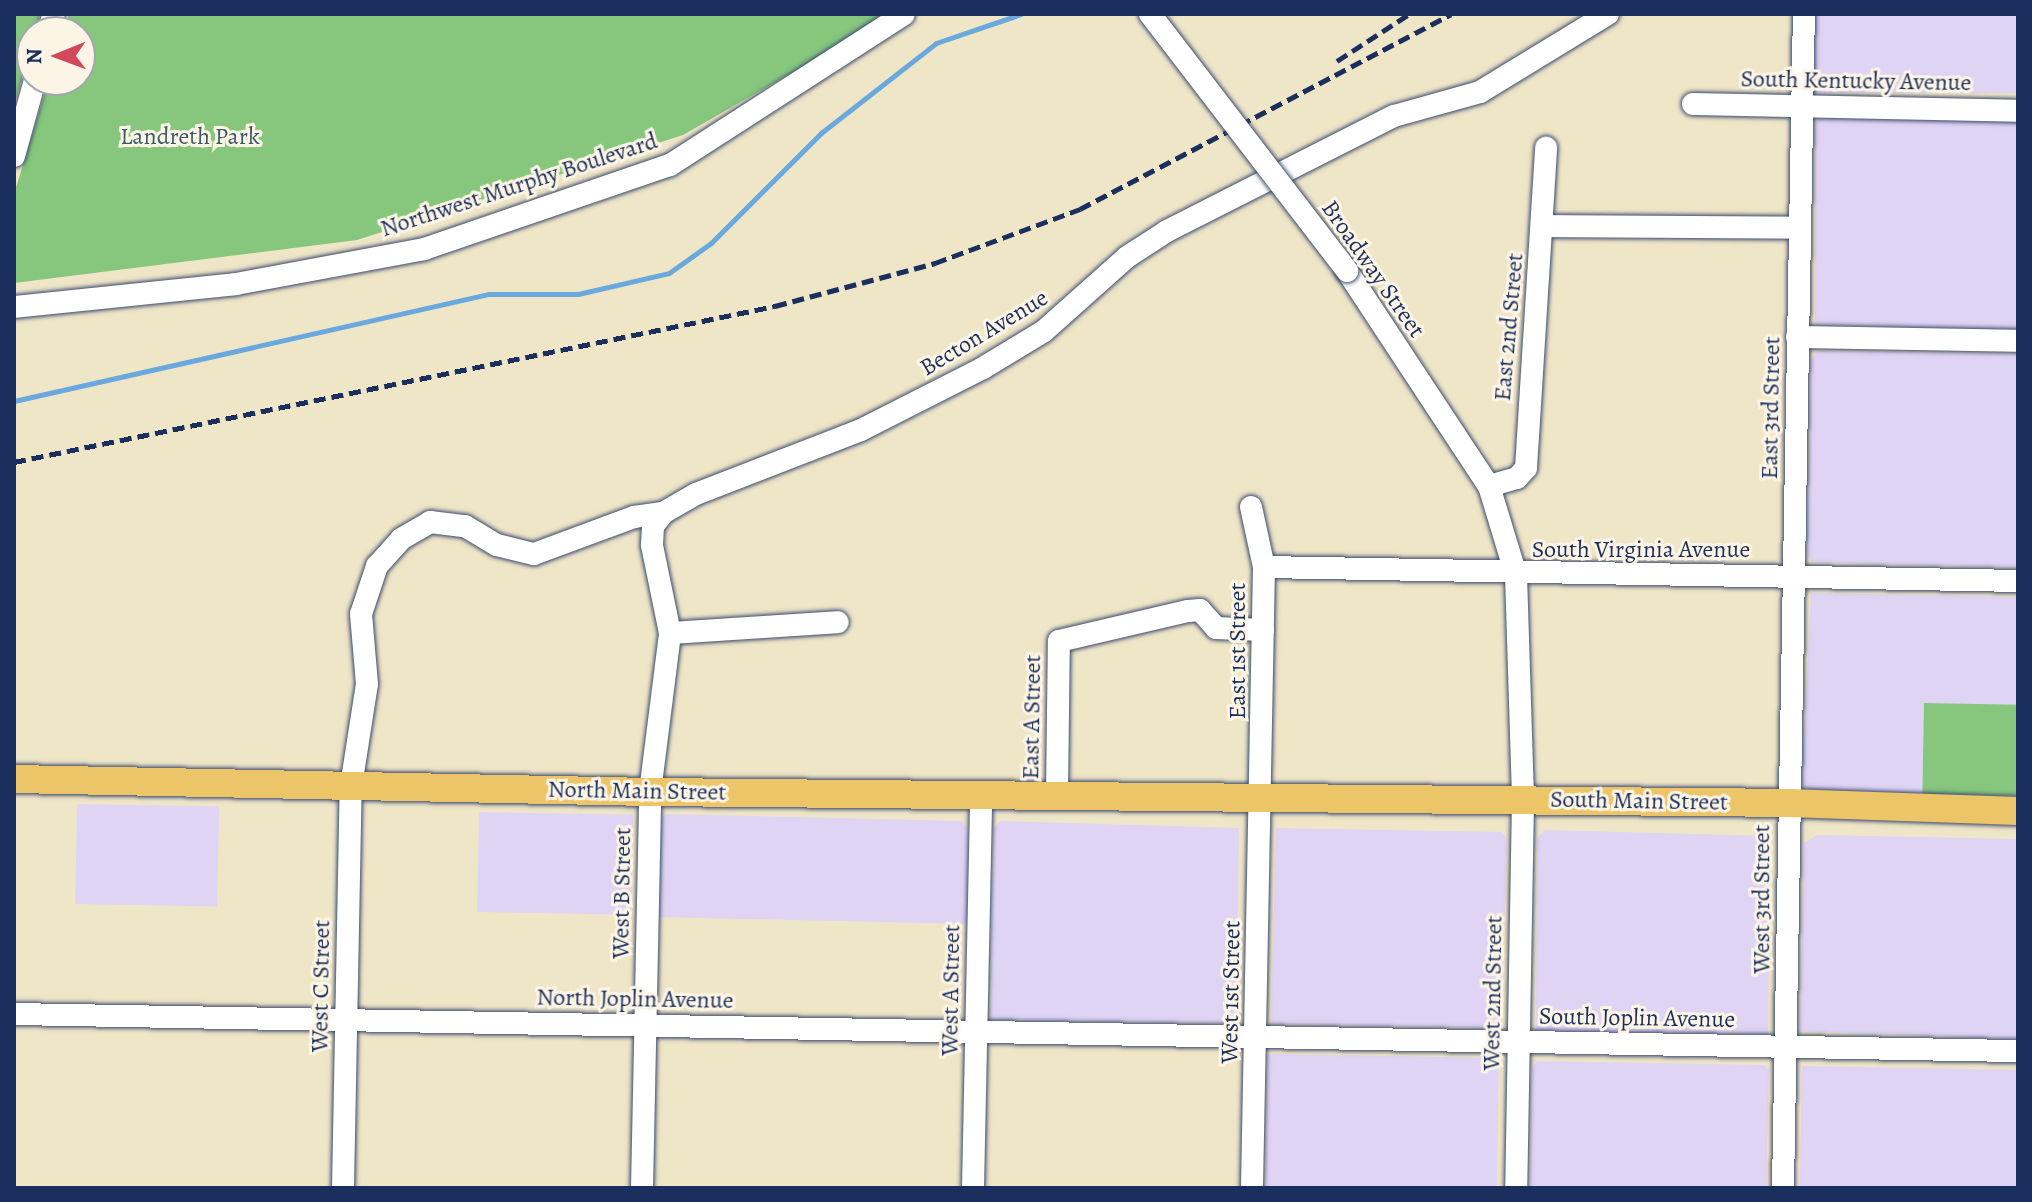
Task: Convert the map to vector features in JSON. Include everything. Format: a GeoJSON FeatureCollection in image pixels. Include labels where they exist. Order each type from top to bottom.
{"type":"FeatureCollection","features":[{"type":"Feature","properties":{"kind":"main road","name":"North Main Street"},"geometry":{"type":"LineString","coordinates":[[14,779],[650,792],[1261,797]]}},
{"type":"Feature","properties":{"kind":"main road","name":"South Main Street"},"geometry":{"type":"LineString","coordinates":[[1261,797],[1788,803],[2018,811]]}},
{"type":"Feature","properties":{"kind":"street","name":"Northwest Murphy Boulevard"},"geometry":{"type":"LineString","coordinates":[[14,307],[236,284],[424,249],[670,165],[904,14]]}},
{"type":"Feature","properties":{"kind":"street","name":"Broadway Street"},"geometry":{"type":"LineString","coordinates":[[1150,14],[1347,271],[1489,486],[1516,575]]}},
{"type":"Feature","properties":{"kind":"street","name":"Becton Avenue"},"geometry":{"type":"LineString","coordinates":[[417,526],[451,522],[497,545],[534,554],[634,517],[663,513],[696,494],[861,430],[973,374],[1044,331],[1127,257],[1167,231],[1394,116],[1480,92],[1608,14]]}},
{"type":"Feature","properties":{"kind":"street","name":"East 3rd Street"},"geometry":{"type":"LineString","coordinates":[[1788,803],[1804,14]]}},
{"type":"Feature","properties":{"kind":"street"},"geometry":{"type":"LineString","coordinates":[[14,156],[31,96]]}},
{"type":"Feature","properties":{"kind":"street","name":"South Kentucky Avenue"},"geometry":{"type":"LineString","coordinates":[[1693,104],[2018,111]]}},
{"type":"Feature","properties":{"kind":"street","name":"East 2nd Street"},"geometry":{"type":"LineString","coordinates":[[1489,486],[1517,478],[1526,468],[1546,148]]}},
{"type":"Feature","properties":{"kind":"street"},"geometry":{"type":"LineString","coordinates":[[1543,226],[1800,228]]}},
{"type":"Feature","properties":{"kind":"street"},"geometry":{"type":"LineString","coordinates":[[1797,337],[2018,341]]}},
{"type":"Feature","properties":{"kind":"street","name":"East 1st Street"},"geometry":{"type":"LineString","coordinates":[[1251,507],[1264,567],[1261,797]]}},
{"type":"Feature","properties":{"kind":"street"},"geometry":{"type":"LineString","coordinates":[[650,792],[670,633],[652,545],[653,526],[663,513]]}},
{"type":"Feature","properties":{"kind":"street","name":"West C Street"},"geometry":{"type":"LineString","coordinates":[[343,1188],[351,786],[366,707],[361,631],[369,584],[387,552],[417,526]]}},
{"type":"Feature","properties":{"kind":"street","name":"South Virginia Avenue"},"geometry":{"type":"LineString","coordinates":[[1264,567],[1516,575],[2018,581]]}},
{"type":"Feature","properties":{"kind":"street"},"geometry":{"type":"LineString","coordinates":[[1516,575],[1523,800]]}},
{"type":"Feature","properties":{"kind":"street","name":"East A Street"},"geometry":{"type":"LineString","coordinates":[[1057,794],[1059,641],[1200,610],[1216,628],[1263,630]]}},
{"type":"Feature","properties":{"kind":"street"},"geometry":{"type":"LineString","coordinates":[[670,633],[838,622]]}},
{"type":"Feature","properties":{"kind":"street","name":"West B Street"},"geometry":{"type":"LineString","coordinates":[[642,1188],[650,792]]}},
{"type":"Feature","properties":{"kind":"street","name":"West A Street"},"geometry":{"type":"LineString","coordinates":[[973,1188],[981,793]]}},
{"type":"Feature","properties":{"kind":"street","name":"West 1st Street"},"geometry":{"type":"LineString","coordinates":[[1252,1188],[1261,797]]}},
{"type":"Feature","properties":{"kind":"street","name":"West 2nd Street"},"geometry":{"type":"LineString","coordinates":[[1516,1188],[1523,800]]}},
{"type":"Feature","properties":{"kind":"street","name":"West 3rd Street"},"geometry":{"type":"LineString","coordinates":[[1783,1188],[1788,803]]}},
{"type":"Feature","properties":{"kind":"street","name":"North Joplin Avenue"},"geometry":{"type":"LineString","coordinates":[[14,1014],[1256,1036]]}},
{"type":"Feature","properties":{"kind":"street","name":"South Joplin Avenue"},"geometry":{"type":"LineString","coordinates":[[1256,1036],[2018,1051]]}},
{"type":"Feature","properties":{"kind":"shaded area"},"geometry":{"type":"Polygon","coordinates":[[[1813,14],[2018,14],[2018,93],[1813,93],[1813,14]]]}},
{"type":"Feature","properties":{"kind":"shaded area"},"geometry":{"type":"Polygon","coordinates":[[[1819,117],[2018,120],[2018,330],[1815,324],[1815,124],[1819,117]]]}},
{"type":"Feature","properties":{"kind":"shaded area"},"geometry":{"type":"Polygon","coordinates":[[[1817,351],[2018,354],[2018,568],[1812,562],[1807,555],[1811,360],[1817,351]]]}},
{"type":"Feature","properties":{"kind":"shaded area"},"geometry":{"type":"Polygon","coordinates":[[[1811,593],[2018,597],[2018,705],[1924,704],[1923,794],[1806,790],[1802,782],[1811,593]]]}},
{"type":"Feature","properties":{"kind":"shaded area"},"geometry":{"type":"Polygon","coordinates":[[[77,804],[219,806],[217,906],[75,904],[77,804]]]}},
{"type":"Feature","properties":{"kind":"shaded area"},"geometry":{"type":"Polygon","coordinates":[[[479,812],[633,815],[631,915],[477,912],[479,812]]]}},
{"type":"Feature","properties":{"kind":"shaded area"},"geometry":{"type":"Polygon","coordinates":[[[666,814],[961,821],[968,829],[967,924],[658,917],[659,821],[666,814]]]}},
{"type":"Feature","properties":{"kind":"shaded area"},"geometry":{"type":"Polygon","coordinates":[[[1001,821],[1239,828],[1236,1023],[991,1020],[993,828],[1001,821]]]}},
{"type":"Feature","properties":{"kind":"shaded area"},"geometry":{"type":"Polygon","coordinates":[[[1276,828],[1502,832],[1507,839],[1501,1028],[1271,1024],[1276,828]]]}},
{"type":"Feature","properties":{"kind":"shaded area"},"geometry":{"type":"Polygon","coordinates":[[[1545,830],[1770,836],[1768,1034],[1536,1030],[1537,838],[1545,830]]]}},
{"type":"Feature","properties":{"kind":"shaded area"},"geometry":{"type":"Polygon","coordinates":[[[1817,835],[2018,839],[2018,1039],[1800,1031],[1804,843],[1817,835]]]}},
{"type":"Feature","properties":{"kind":"shaded area"},"geometry":{"type":"Polygon","coordinates":[[[1268,1054],[1499,1058],[1497,1188],[1266,1188],[1268,1054]]]}},
{"type":"Feature","properties":{"kind":"shaded area"},"geometry":{"type":"Polygon","coordinates":[[[1537,1061],[1764,1065],[1769,1070],[1766,1188],[1530,1188],[1532,1067],[1537,1061]]]}},
{"type":"Feature","properties":{"kind":"shaded area"},"geometry":{"type":"Polygon","coordinates":[[[1802,1066],[2018,1070],[2016,1188],[1800,1188],[1802,1066]]]}},
{"type":"Feature","properties":{"kind":"green space"},"geometry":{"type":"Polygon","coordinates":[[[14,14],[40,14],[16,16],[17,96],[14,106],[14,14]]]}},
{"type":"Feature","properties":{"kind":"green space","name":"Landreth Park"},"geometry":{"type":"Polygon","coordinates":[[[894,14],[683,135],[357,240],[14,283],[14,194],[44,96],[96,96],[96,16],[68,16],[894,14]]]}},
{"type":"Feature","properties":{"kind":"green space"},"geometry":{"type":"Polygon","coordinates":[[[1924,703],[2018,705],[2016,796],[1922,794],[1924,703]]]}},
{"type":"Feature","properties":{"kind":"waterway"},"geometry":{"type":"LineString","coordinates":[[14,401],[489,294],[578,294],[669,273],[711,243],[821,133],[936,43],[1021,14]]}},
{"type":"Feature","properties":{"kind":"railway"},"geometry":{"type":"LineString","coordinates":[[1337,61],[1409,14]]}},
{"type":"Feature","properties":{"kind":"railway"},"geometry":{"type":"LineString","coordinates":[[14,462],[775,306],[935,263],[1080,209],[1451,14]]}}]}
